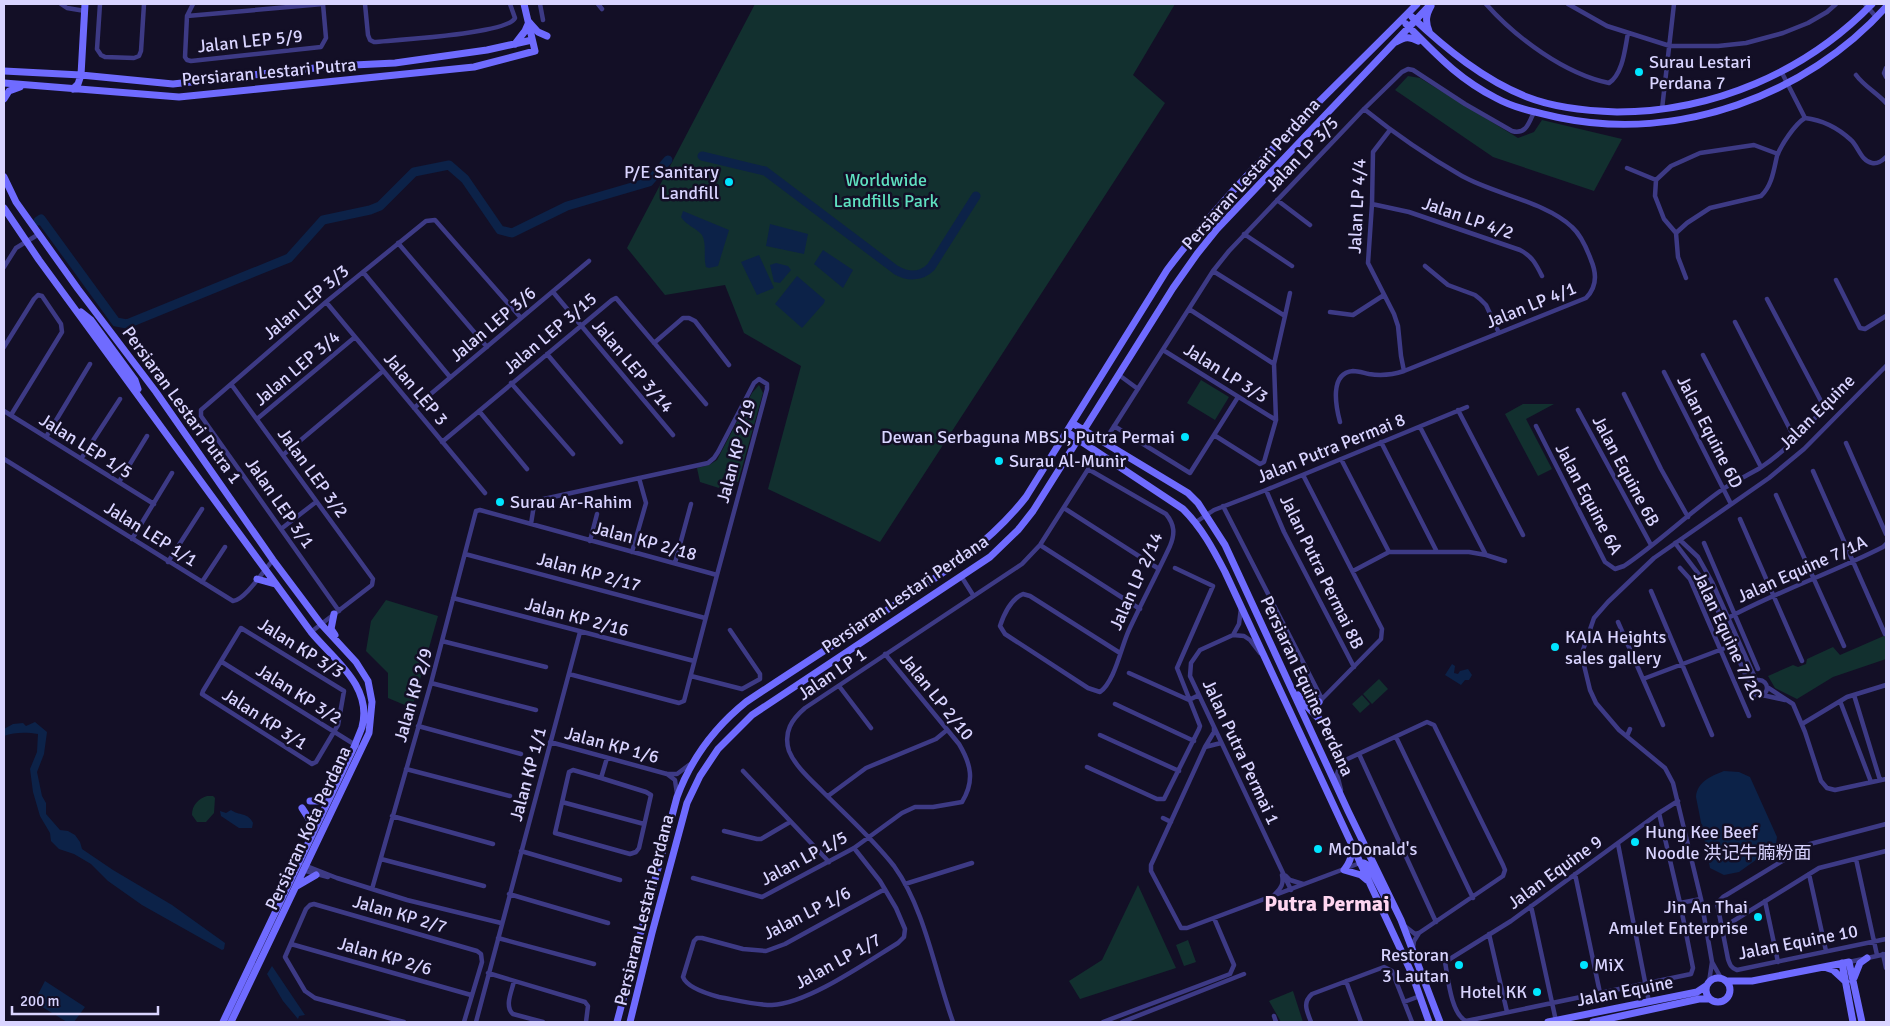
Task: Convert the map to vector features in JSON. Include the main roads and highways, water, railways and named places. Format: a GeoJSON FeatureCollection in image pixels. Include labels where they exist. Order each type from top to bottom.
{"type":"FeatureCollection","features":[{"type":"Feature","properties":{"kind":"water"},"geometry":{"type":"Polygon","coordinates":[[[683,211],[729,230],[718,266],[706,267],[705,246],[702,235],[681,217],[683,211]]]}},
{"type":"Feature","properties":{"kind":"water"},"geometry":{"type":"Polygon","coordinates":[[[770,224],[808,234],[804,254],[766,246],[770,224]]]}},
{"type":"Feature","properties":{"kind":"water"},"geometry":{"type":"Polygon","coordinates":[[[823,250],[853,270],[843,288],[814,264],[823,250]]]}},
{"type":"Feature","properties":{"kind":"water"},"geometry":{"type":"Polygon","coordinates":[[[759,255],[774,288],[757,295],[741,262],[759,255]]]}},
{"type":"Feature","properties":{"kind":"water"},"geometry":{"type":"Polygon","coordinates":[[[776,263],[788,266],[791,270],[780,283],[774,282],[770,265],[776,263]]]}},
{"type":"Feature","properties":{"kind":"water"},"geometry":{"type":"Polygon","coordinates":[[[797,276],[825,300],[802,328],[775,304],[797,276]]]}},
{"type":"Feature","properties":{"kind":"water"},"geometry":{"type":"Polygon","coordinates":[[[1452,664],[1455,666],[1454,673],[1458,674],[1460,671],[1468,669],[1472,675],[1469,680],[1465,680],[1461,685],[1445,675],[1452,664]]]}},
{"type":"Feature","properties":{"kind":"water"},"geometry":{"type":"Polygon","coordinates":[[[35,722],[47,732],[44,754],[37,772],[42,796],[46,803],[46,814],[60,830],[68,831],[75,835],[82,849],[172,905],[225,943],[224,949],[222,950],[142,905],[108,881],[91,864],[74,854],[59,849],[51,841],[50,833],[40,816],[33,792],[30,769],[37,752],[38,734],[21,733],[4,736],[4,729],[13,724],[23,723],[26,726],[35,722]]]}},
{"type":"Feature","properties":{"kind":"water"},"geometry":{"type":"Polygon","coordinates":[[[1724,771],[1739,772],[1750,777],[1777,837],[1774,847],[1739,872],[1724,875],[1710,868],[1696,797],[1702,784],[1710,777],[1724,771]]]}},
{"type":"Feature","properties":{"kind":"water"},"geometry":{"type":"Polygon","coordinates":[[[231,810],[249,817],[253,823],[252,828],[239,828],[221,816],[220,811],[226,813],[231,810]]]}},
{"type":"Feature","properties":{"kind":"water"},"geometry":{"type":"Polygon","coordinates":[[[272,966],[305,1015],[299,1016],[298,1019],[283,1001],[267,974],[272,966]]]}},
{"type":"Feature","properties":{"kind":"water"},"geometry":{"type":"Polygon","coordinates":[[[45,981],[85,1007],[74,1022],[67,1022],[34,1002],[45,981]]]}},
{"type":"Feature","properties":{"kind":"waterway"},"geometry":{"type":"LineString","coordinates":[[702,156],[765,171],[896,270],[910,275],[923,273],[931,267],[976,196]]}},
{"type":"Feature","properties":{"kind":"waterway"},"geometry":{"type":"LineString","coordinates":[[38,221],[41,219],[116,322],[127,324],[289,258],[323,220],[380,206],[414,172],[449,165],[465,179],[500,230],[512,233],[567,206],[649,182],[668,160]]}},
{"type":"Feature","properties":{"kind":"place","name":"Surau Lestari Perdana 7"},"geometry":{"type":"Point","coordinates":[1639,72]}},
{"type":"Feature","properties":{"kind":"place","name":"P/E Sanitary Landfill"},"geometry":{"type":"Point","coordinates":[729,182]}},
{"type":"Feature","properties":{"kind":"place","name":"Dewan Serbaguna MBSJ, Putra Permai"},"geometry":{"type":"Point","coordinates":[1185,437]}},
{"type":"Feature","properties":{"kind":"place","name":"Surau Al-Munir"},"geometry":{"type":"Point","coordinates":[999,461]}},
{"type":"Feature","properties":{"kind":"place","name":"Surau Ar-Rahim"},"geometry":{"type":"Point","coordinates":[500,502]}},
{"type":"Feature","properties":{"kind":"place","name":"KAIA Heights sales gallery"},"geometry":{"type":"Point","coordinates":[1555,647]}},
{"type":"Feature","properties":{"kind":"place","name":"Hung Kee Beef Noodle 洪记牛腩粉面"},"geometry":{"type":"Point","coordinates":[1635,842]}},
{"type":"Feature","properties":{"kind":"place","name":"McDonald's"},"geometry":{"type":"Point","coordinates":[1318,849]}},
{"type":"Feature","properties":{"kind":"place","name":"Jin An Thai Amulet Enterprise"},"geometry":{"type":"Point","coordinates":[1758,917]}},
{"type":"Feature","properties":{"kind":"place","name":"Restoran 3 Lautan"},"geometry":{"type":"Point","coordinates":[1459,965]}},
{"type":"Feature","properties":{"kind":"place","name":"MiX"},"geometry":{"type":"Point","coordinates":[1584,965]}},
{"type":"Feature","properties":{"kind":"place","name":"Hotel KK"},"geometry":{"type":"Point","coordinates":[1537,992]}},
{"type":"Feature","properties":{"kind":"district","name":"Putra Permai"},"geometry":{"type":"Point","coordinates":[1327,903]}},
{"type":"Feature","properties":{"kind":"park label","name":"Worldwide Landfills Park"},"geometry":{"type":"Point","coordinates":[886,190]}}]}
